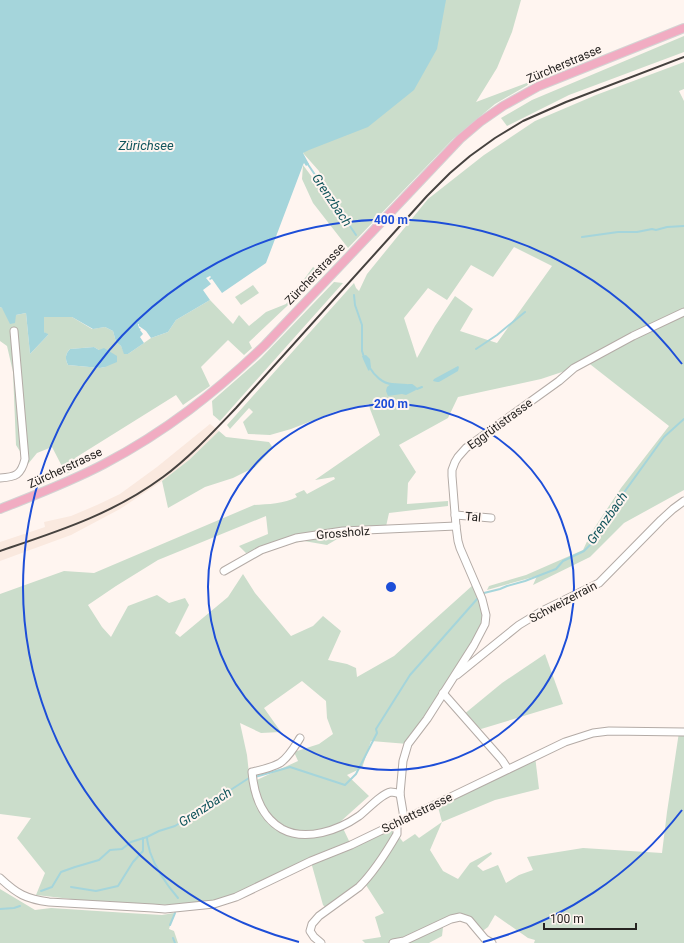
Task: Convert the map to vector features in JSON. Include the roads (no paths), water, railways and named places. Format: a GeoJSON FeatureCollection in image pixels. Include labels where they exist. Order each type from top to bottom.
{"type":"FeatureCollection","features":[{"type":"Feature","properties":{"kind":"main road","name":"Zürcherstrasse"},"geometry":{"type":"LineString","coordinates":[[0,509],[66,482],[112,460],[177,420],[210,394],[265,345],[460,139],[480,122],[520,96],[539,86],[684,28]]}},
{"type":"Feature","properties":{"kind":"street","name":"Eggrütistrasse"},"geometry":{"type":"LineString","coordinates":[[404,820],[400,794],[403,761],[408,744],[427,719],[474,645],[485,624],[486,615],[482,599],[458,541],[452,476],[452,470],[455,462],[466,448],[560,381],[574,368],[632,336],[684,312]]}},
{"type":"Feature","properties":{"kind":"street"},"geometry":{"type":"LineString","coordinates":[[0,478],[6,478],[18,474],[22,469],[24,459],[14,331]]}},
{"type":"Feature","properties":{"kind":"street","name":"Schweizerrain"},"geometry":{"type":"LineString","coordinates":[[452,678],[519,626],[542,611],[599,583],[664,517],[684,501]]}},
{"type":"Feature","properties":{"kind":"street","name":"Tal"},"geometry":{"type":"LineString","coordinates":[[455,515],[491,518]]}},
{"type":"Feature","properties":{"kind":"street","name":"Grossholz"},"geometry":{"type":"LineString","coordinates":[[224,571],[261,550],[296,538],[343,531],[456,526]]}},
{"type":"Feature","properties":{"kind":"street"},"geometry":{"type":"LineString","coordinates":[[443,693],[502,760],[508,769]]}},
{"type":"Feature","properties":{"kind":"street","name":"Schlattstrasse"},"geometry":{"type":"LineString","coordinates":[[0,878],[23,896],[39,901],[153,908],[199,906],[225,902],[311,861],[351,845],[565,742],[593,733],[609,731],[684,732]]}},
{"type":"Feature","properties":{"kind":"street"},"geometry":{"type":"LineString","coordinates":[[300,738],[289,754],[281,762],[252,772],[253,787],[258,802],[265,815],[275,825],[285,831],[297,835],[311,835],[324,832],[340,826],[358,816],[386,794],[392,792],[400,794]]}},
{"type":"Feature","properties":{"kind":"street"},"geometry":{"type":"LineString","coordinates":[[321,943],[310,931],[312,924],[318,916],[364,882],[397,834],[395,824]]}},
{"type":"Feature","properties":{"kind":"street"},"geometry":{"type":"LineString","coordinates":[[393,943],[404,941],[452,919],[460,917],[470,920],[485,939],[492,943]]}},
{"type":"Feature","properties":{"kind":"water","name":"Zürichsee"},"geometry":{"type":"Polygon","coordinates":[[[0,0],[446,0],[437,49],[414,90],[368,127],[303,153],[309,164],[306,166],[304,163],[303,165],[266,263],[222,293],[212,279],[209,279],[211,277],[210,276],[206,278],[211,284],[203,290],[210,300],[176,320],[168,332],[151,338],[138,324],[139,328],[141,329],[140,330],[143,334],[140,337],[144,343],[128,354],[124,354],[121,346],[116,342],[113,331],[105,327],[93,329],[72,317],[44,317],[44,332],[48,335],[30,354],[26,313],[16,315],[15,323],[10,324],[2,308],[0,307],[0,0]]]}},
{"type":"Feature","properties":{"kind":"water"},"geometry":{"type":"Polygon","coordinates":[[[94,347],[99,350],[104,348],[117,356],[117,362],[100,368],[68,365],[66,357],[70,349],[94,347]]]}},
{"type":"Feature","properties":{"kind":"water"},"geometry":{"type":"Polygon","coordinates":[[[366,355],[370,359],[371,367],[369,371],[362,356],[366,355]]]}},
{"type":"Feature","properties":{"kind":"water"},"geometry":{"type":"Polygon","coordinates":[[[458,366],[458,371],[439,382],[433,381],[434,379],[458,366]]]}},
{"type":"Feature","properties":{"kind":"water"},"geometry":{"type":"Polygon","coordinates":[[[392,383],[415,386],[416,390],[406,395],[402,394],[388,396],[386,391],[387,387],[392,383]]]}},
{"type":"Feature","properties":{"kind":"waterway","name":"Grenzbach"},"geometry":{"type":"LineString","coordinates":[[307,163],[356,235]]}},
{"type":"Feature","properties":{"kind":"waterway","name":"Grenzbach"},"geometry":{"type":"LineString","coordinates":[[582,237],[684,226]]}},
{"type":"Feature","properties":{"kind":"waterway","name":"Grenzbach"},"geometry":{"type":"LineString","coordinates":[[354,295],[355,305],[362,325],[362,351],[364,357]]}},
{"type":"Feature","properties":{"kind":"waterway","name":"Grenzbach"},"geometry":{"type":"LineString","coordinates":[[476,349],[497,335],[525,312]]}},
{"type":"Feature","properties":{"kind":"waterway","name":"Grenzbach"},"geometry":{"type":"LineString","coordinates":[[370,368],[379,379],[392,384]]}},
{"type":"Feature","properties":{"kind":"waterway","name":"Grenzbach"},"geometry":{"type":"LineString","coordinates":[[409,385],[412,385],[417,389],[422,387]]}},
{"type":"Feature","properties":{"kind":"waterway","name":"Grenzbach"},"geometry":{"type":"LineString","coordinates":[[484,593],[525,581],[556,569],[563,561],[584,551],[592,543],[594,534],[664,437],[684,419]]}},
{"type":"Feature","properties":{"kind":"waterway"},"geometry":{"type":"LineString","coordinates":[[255,777],[290,767],[345,785],[356,774],[377,733],[376,729],[410,675],[478,598]]}},
{"type":"Feature","properties":{"kind":"waterway","name":"Grenzbach"},"geometry":{"type":"LineString","coordinates":[[178,898],[158,871],[150,852],[147,837],[175,826],[249,778]]}},
{"type":"Feature","properties":{"kind":"waterway"},"geometry":{"type":"LineString","coordinates":[[41,891],[52,887],[61,872],[99,860],[110,850],[122,849],[131,842],[147,837]]}},
{"type":"Feature","properties":{"kind":"waterway"},"geometry":{"type":"LineString","coordinates":[[71,887],[96,891],[118,886],[133,862],[143,851],[143,838]]}},
{"type":"Feature","properties":{"kind":"waterway"},"geometry":{"type":"LineString","coordinates":[[0,909],[20,906]]}},
{"type":"Feature","properties":{"kind":"waterway"},"geometry":{"type":"LineString","coordinates":[[170,925],[175,913]]}},
{"type":"Feature","properties":{"kind":"waterway"},"geometry":{"type":"LineString","coordinates":[[173,938],[175,943]]}},
{"type":"Feature","properties":{"kind":"railway"},"geometry":{"type":"LineString","coordinates":[[0,551],[64,529],[105,511],[144,490],[183,461],[236,408],[427,196],[470,156],[495,138],[523,121],[566,102],[684,57]]}}]}
